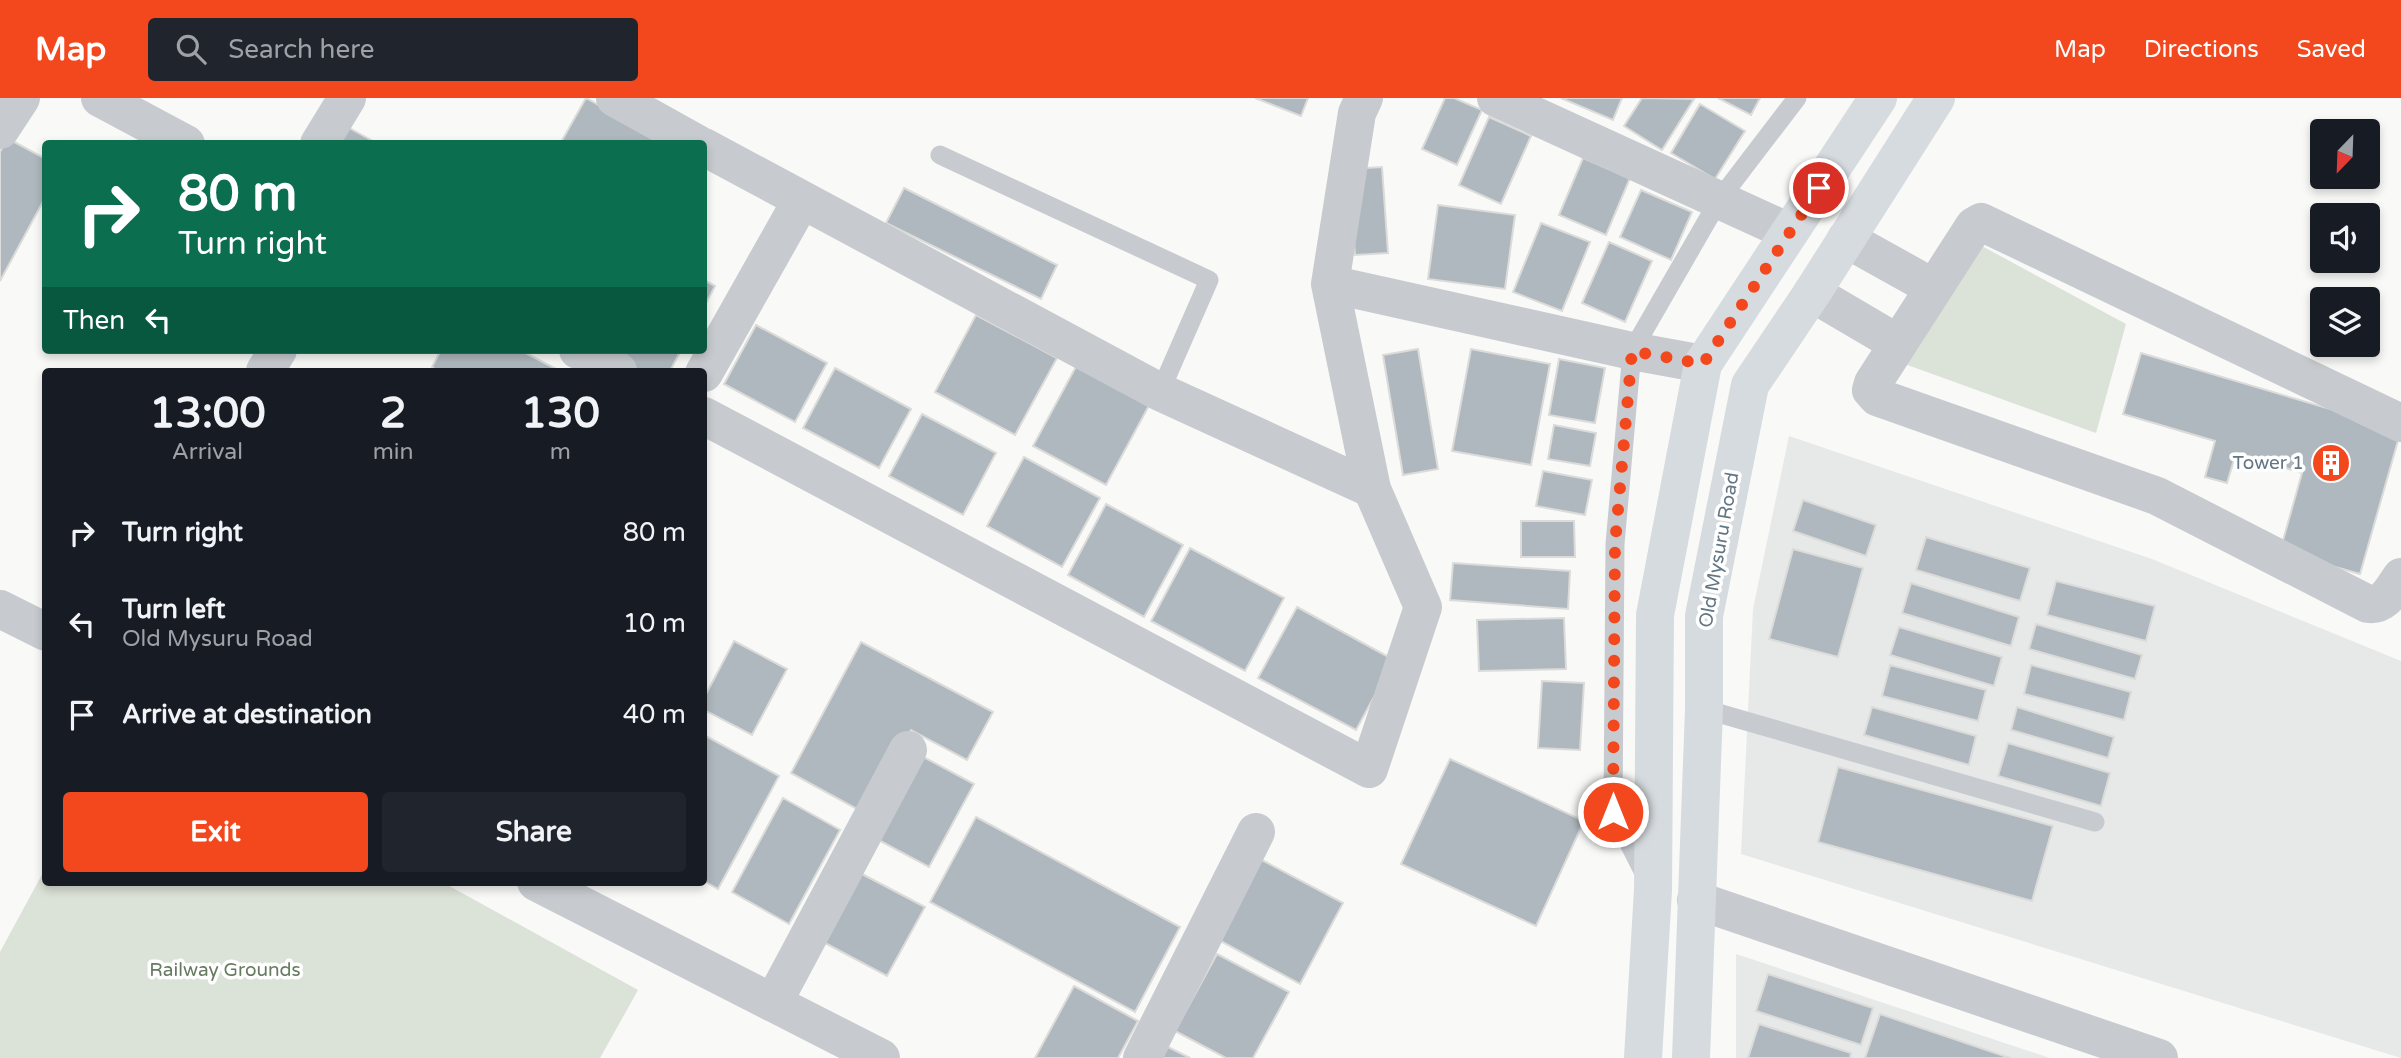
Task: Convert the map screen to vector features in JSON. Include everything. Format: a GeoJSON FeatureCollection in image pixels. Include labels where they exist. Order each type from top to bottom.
{"type":"FeatureCollection","features":[{"type":"Feature","properties":{"kind":"main road"},"geometry":{"type":"LineString","coordinates":[[1643,1058],[1653,890],[1655,615],[1703,364],[1878,98]]}},
{"type":"Feature","properties":{"kind":"main road","name":"Old Mysuru Road"},"geometry":{"type":"LineString","coordinates":[[1691,1058],[1704,709],[1704,616],[1750,385],[1936,98]]}},
{"type":"Feature","properties":{"kind":"street"},"geometry":{"type":"LineString","coordinates":[[0,130],[21,98]]}},
{"type":"Feature","properties":{"kind":"street"},"geometry":{"type":"LineString","coordinates":[[100,98],[179,140]]}},
{"type":"Feature","properties":{"kind":"street"},"geometry":{"type":"LineString","coordinates":[[321,140],[347,98]]}},
{"type":"Feature","properties":{"kind":"street"},"geometry":{"type":"LineString","coordinates":[[615,98],[691,140]]}},
{"type":"Feature","properties":{"kind":"street"},"geometry":{"type":"LineString","coordinates":[[707,418],[1368,769],[1423,607],[1372,489],[1330,284],[1357,113],[1364,98]]}},
{"type":"Feature","properties":{"kind":"street"},"geometry":{"type":"LineString","coordinates":[[1496,98],[1789,232]]}},
{"type":"Feature","properties":{"kind":"street"},"geometry":{"type":"LineString","coordinates":[[707,149],[1160,392],[1372,489]]}},
{"type":"Feature","properties":{"kind":"street"},"geometry":{"type":"LineString","coordinates":[[707,368],[801,201]]}},
{"type":"Feature","properties":{"kind":"street"},"geometry":{"type":"LineString","coordinates":[[2401,423],[1981,222],[1974,226],[1871,390],[1877,397],[2157,496],[2368,604],[2377,605],[2385,600],[2401,577]]}},
{"type":"Feature","properties":{"kind":"street"},"geometry":{"type":"LineString","coordinates":[[1846,239],[1934,288]]}},
{"type":"Feature","properties":{"kind":"street"},"geometry":{"type":"LineString","coordinates":[[1330,284],[1632,351],[1703,364]]}},
{"type":"Feature","properties":{"kind":"street"},"geometry":{"type":"LineString","coordinates":[[1812,293],[1898,344]]}},
{"type":"Feature","properties":{"kind":"street"},"geometry":{"type":"LineString","coordinates":[[586,354],[612,368]]}},
{"type":"Feature","properties":{"kind":"street"},"geometry":{"type":"LineString","coordinates":[[0,609],[42,630]]}},
{"type":"Feature","properties":{"kind":"street"},"geometry":{"type":"LineString","coordinates":[[773,1003],[908,750]]}},
{"type":"Feature","properties":{"kind":"street"},"geometry":{"type":"LineString","coordinates":[[1142,1058],[1256,832]]}},
{"type":"Feature","properties":{"kind":"street"},"geometry":{"type":"LineString","coordinates":[[544,886],[873,1056]]}},
{"type":"Feature","properties":{"kind":"street"},"geometry":{"type":"LineString","coordinates":[[1696,900],[2096,1047],[2158,1058]]}},
{"type":"Feature","properties":{"kind":"lane"},"geometry":{"type":"LineString","coordinates":[[1653,890],[1613,812],[1615,544],[1632,351],[1719,200],[1797,98]]}},
{"type":"Feature","properties":{"kind":"lane"},"geometry":{"type":"LineString","coordinates":[[940,155],[1209,281],[1160,392]]}},
{"type":"Feature","properties":{"kind":"lane"},"geometry":{"type":"LineString","coordinates":[[1704,709],[2095,822]]}},
{"type":"Feature","properties":{"kind":"shaded area"},"geometry":{"type":"Polygon","coordinates":[[[1789,436],[2152,559],[2401,661],[2401,1058],[1741,854],[1753,609],[1789,436]]]}},
{"type":"Feature","properties":{"kind":"shaded area"},"geometry":{"type":"Polygon","coordinates":[[[1736,954],[2050,1058],[1736,1058],[1736,954]]]}},
{"type":"Feature","properties":{"kind":"green space"},"geometry":{"type":"Polygon","coordinates":[[[1980,245],[2126,324],[2096,433],[1902,363],[1980,245]]]}},
{"type":"Feature","properties":{"kind":"green space","name":"Railway Grounds"},"geometry":{"type":"Polygon","coordinates":[[[42,875],[42,886],[449,886],[638,990],[600,1058],[0,1058],[0,952],[42,875]]]}},
{"type":"Feature","properties":{"kind":"building"},"geometry":{"type":"Polygon","coordinates":[[[586,98],[661,140],[562,140],[586,98]]]}},
{"type":"Feature","properties":{"kind":"building"},"geometry":{"type":"Polygon","coordinates":[[[1255,98],[1308,98],[1301,116],[1255,98]]]}},
{"type":"Feature","properties":{"kind":"building"},"geometry":{"type":"Polygon","coordinates":[[[1445,98],[1454,98],[1482,110],[1457,165],[1422,149],[1445,98]]]}},
{"type":"Feature","properties":{"kind":"building"},"geometry":{"type":"Polygon","coordinates":[[[1561,98],[1622,98],[1613,120],[1561,98]]]}},
{"type":"Feature","properties":{"kind":"building"},"geometry":{"type":"Polygon","coordinates":[[[1642,98],[1694,99],[1662,150],[1624,126],[1642,98]]]}},
{"type":"Feature","properties":{"kind":"building"},"geometry":{"type":"Polygon","coordinates":[[[1718,98],[1760,98],[1751,115],[1718,98]]]}},
{"type":"Feature","properties":{"kind":"building"},"geometry":{"type":"Polygon","coordinates":[[[1700,104],[1745,131],[1715,179],[1671,153],[1700,104]]]}},
{"type":"Feature","properties":{"kind":"building"},"geometry":{"type":"Polygon","coordinates":[[[1489,117],[1531,136],[1501,204],[1459,185],[1489,117]]]}},
{"type":"Feature","properties":{"kind":"building"},"geometry":{"type":"Polygon","coordinates":[[[344,125],[371,140],[337,140],[344,125]]]}},
{"type":"Feature","properties":{"kind":"building"},"geometry":{"type":"Polygon","coordinates":[[[7,138],[42,157],[42,203],[0,281],[0,152],[7,138]]]}},
{"type":"Feature","properties":{"kind":"building"},"geometry":{"type":"Polygon","coordinates":[[[1583,158],[1630,178],[1606,235],[1559,215],[1583,158]]]}},
{"type":"Feature","properties":{"kind":"building"},"geometry":{"type":"Polygon","coordinates":[[[1382,167],[1388,253],[1355,255],[1349,169],[1382,167]]]}},
{"type":"Feature","properties":{"kind":"building"},"geometry":{"type":"Polygon","coordinates":[[[904,188],[1057,265],[1041,299],[886,223],[904,188]]]}},
{"type":"Feature","properties":{"kind":"building"},"geometry":{"type":"Polygon","coordinates":[[[1641,190],[1692,212],[1671,260],[1620,237],[1641,190]]]}},
{"type":"Feature","properties":{"kind":"building"},"geometry":{"type":"Polygon","coordinates":[[[1438,205],[1515,215],[1505,289],[1428,279],[1438,205]]]}},
{"type":"Feature","properties":{"kind":"building"},"geometry":{"type":"Polygon","coordinates":[[[1541,223],[1590,242],[1562,311],[1513,292],[1541,223]]]}},
{"type":"Feature","properties":{"kind":"building"},"geometry":{"type":"Polygon","coordinates":[[[1609,242],[1652,261],[1625,322],[1582,303],[1609,242]]]}},
{"type":"Feature","properties":{"kind":"building"},"geometry":{"type":"Polygon","coordinates":[[[707,282],[715,286],[707,301],[707,282]]]}},
{"type":"Feature","properties":{"kind":"building"},"geometry":{"type":"Polygon","coordinates":[[[976,315],[1057,358],[1015,435],[935,392],[976,315]]]}},
{"type":"Feature","properties":{"kind":"building"},"geometry":{"type":"Polygon","coordinates":[[[756,325],[827,363],[795,422],[724,384],[756,325]]]}},
{"type":"Feature","properties":{"kind":"building"},"geometry":{"type":"Polygon","coordinates":[[[1418,349],[1438,469],[1403,475],[1383,355],[1418,349]]]}},
{"type":"Feature","properties":{"kind":"building"},"geometry":{"type":"Polygon","coordinates":[[[1471,349],[1550,364],[1531,465],[1452,451],[1471,349]]]}},
{"type":"Feature","properties":{"kind":"building","name":"Tower 1"},"geometry":{"type":"Polygon","coordinates":[[[2141,353],[2401,430],[2360,574],[2280,551],[2302,473],[2236,453],[2227,483],[2205,477],[2215,441],[2123,414],[2141,353]]]}},
{"type":"Feature","properties":{"kind":"building"},"geometry":{"type":"Polygon","coordinates":[[[439,354],[528,354],[554,368],[434,368],[439,354]]]}},
{"type":"Feature","properties":{"kind":"building"},"geometry":{"type":"Polygon","coordinates":[[[608,354],[679,354],[672,368],[634,368],[608,354]]]}},
{"type":"Feature","properties":{"kind":"building"},"geometry":{"type":"Polygon","coordinates":[[[1559,359],[1605,368],[1595,423],[1549,415],[1559,359]]]}},
{"type":"Feature","properties":{"kind":"building"},"geometry":{"type":"Polygon","coordinates":[[[1079,361],[1152,400],[1106,485],[1033,446],[1079,361]]]}},
{"type":"Feature","properties":{"kind":"building"},"geometry":{"type":"Polygon","coordinates":[[[835,368],[911,409],[879,468],[803,428],[835,368]]]}},
{"type":"Feature","properties":{"kind":"building"},"geometry":{"type":"Polygon","coordinates":[[[922,414],[996,453],[963,515],[889,476],[922,414]]]}},
{"type":"Feature","properties":{"kind":"building"},"geometry":{"type":"Polygon","coordinates":[[[1554,425],[1596,433],[1590,466],[1548,459],[1554,425]]]}},
{"type":"Feature","properties":{"kind":"building"},"geometry":{"type":"Polygon","coordinates":[[[1024,457],[1100,498],[1062,567],[987,526],[1024,457]]]}},
{"type":"Feature","properties":{"kind":"building"},"geometry":{"type":"Polygon","coordinates":[[[1543,471],[1592,480],[1585,515],[1536,506],[1543,471]]]}},
{"type":"Feature","properties":{"kind":"building"},"geometry":{"type":"Polygon","coordinates":[[[1803,500],[1876,525],[1866,556],[1793,531],[1803,500]]]}},
{"type":"Feature","properties":{"kind":"building"},"geometry":{"type":"Polygon","coordinates":[[[1106,504],[1183,545],[1144,617],[1068,575],[1106,504]]]}},
{"type":"Feature","properties":{"kind":"building"},"geometry":{"type":"Polygon","coordinates":[[[1521,521],[1574,521],[1575,557],[1521,557],[1521,521]]]}},
{"type":"Feature","properties":{"kind":"building"},"geometry":{"type":"Polygon","coordinates":[[[1926,537],[2030,568],[2020,601],[1916,570],[1926,537]]]}},
{"type":"Feature","properties":{"kind":"building"},"geometry":{"type":"Polygon","coordinates":[[[1190,548],[1284,598],[1245,671],[1151,621],[1190,548]]]}},
{"type":"Feature","properties":{"kind":"building"},"geometry":{"type":"Polygon","coordinates":[[[1793,549],[1863,568],[1838,657],[1769,639],[1793,549]]]}},
{"type":"Feature","properties":{"kind":"building"},"geometry":{"type":"Polygon","coordinates":[[[1453,563],[1570,571],[1568,609],[1450,600],[1453,563]]]}},
{"type":"Feature","properties":{"kind":"building"},"geometry":{"type":"Polygon","coordinates":[[[2056,581],[2155,606],[2146,641],[2047,615],[2056,581]]]}},
{"type":"Feature","properties":{"kind":"building"},"geometry":{"type":"Polygon","coordinates":[[[1911,583],[2019,617],[2011,646],[1902,613],[1911,583]]]}},
{"type":"Feature","properties":{"kind":"building"},"geometry":{"type":"Polygon","coordinates":[[[1297,607],[1394,660],[1356,730],[1258,678],[1297,607]]]}},
{"type":"Feature","properties":{"kind":"building"},"geometry":{"type":"Polygon","coordinates":[[[1564,618],[1566,669],[1479,671],[1477,620],[1564,618]]]}},
{"type":"Feature","properties":{"kind":"building"},"geometry":{"type":"Polygon","coordinates":[[[2036,624],[2142,655],[2135,679],[2029,649],[2036,624]]]}},
{"type":"Feature","properties":{"kind":"building"},"geometry":{"type":"Polygon","coordinates":[[[1899,627],[2002,657],[1994,686],[1890,655],[1899,627]]]}},
{"type":"Feature","properties":{"kind":"building"},"geometry":{"type":"Polygon","coordinates":[[[734,641],[787,669],[752,735],[707,712],[707,692],[734,641]]]}},
{"type":"Feature","properties":{"kind":"building"},"geometry":{"type":"Polygon","coordinates":[[[861,642],[993,712],[967,760],[911,730],[866,814],[791,773],[861,642]]]}},
{"type":"Feature","properties":{"kind":"building"},"geometry":{"type":"Polygon","coordinates":[[[1890,665],[1986,690],[1978,721],[1882,696],[1890,665]]]}},
{"type":"Feature","properties":{"kind":"building"},"geometry":{"type":"Polygon","coordinates":[[[2031,665],[2131,692],[2124,720],[2024,694],[2031,665]]]}},
{"type":"Feature","properties":{"kind":"building"},"geometry":{"type":"Polygon","coordinates":[[[1542,681],[1584,683],[1580,750],[1538,748],[1542,681]]]}},
{"type":"Feature","properties":{"kind":"building"},"geometry":{"type":"Polygon","coordinates":[[[1872,707],[1976,736],[1969,765],[1864,735],[1872,707]]]}},
{"type":"Feature","properties":{"kind":"building"},"geometry":{"type":"Polygon","coordinates":[[[2017,707],[2114,737],[2108,758],[2011,730],[2017,707]]]}},
{"type":"Feature","properties":{"kind":"building"},"geometry":{"type":"Polygon","coordinates":[[[707,737],[779,776],[718,889],[707,883],[707,737]]]}},
{"type":"Feature","properties":{"kind":"building"},"geometry":{"type":"Polygon","coordinates":[[[2008,743],[2110,773],[2101,806],[1998,776],[2008,743]]]}},
{"type":"Feature","properties":{"kind":"building"},"geometry":{"type":"Polygon","coordinates":[[[916,753],[974,784],[929,867],[871,836],[916,753]]]}},
{"type":"Feature","properties":{"kind":"building"},"geometry":{"type":"Polygon","coordinates":[[[1450,759],[1584,821],[1536,926],[1401,864],[1450,759]]]}},
{"type":"Feature","properties":{"kind":"building"},"geometry":{"type":"Polygon","coordinates":[[[1838,767],[2053,826],[2032,901],[1818,842],[1838,767]]]}},
{"type":"Feature","properties":{"kind":"building"},"geometry":{"type":"Polygon","coordinates":[[[783,798],[840,830],[789,924],[732,892],[783,798]]]}},
{"type":"Feature","properties":{"kind":"building"},"geometry":{"type":"Polygon","coordinates":[[[976,817],[1180,927],[1135,1012],[930,902],[976,817]]]}},
{"type":"Feature","properties":{"kind":"building"},"geometry":{"type":"Polygon","coordinates":[[[1260,859],[1343,903],[1300,984],[1217,939],[1260,859]]]}},
{"type":"Feature","properties":{"kind":"building"},"geometry":{"type":"Polygon","coordinates":[[[862,874],[925,907],[887,976],[825,943],[862,874]]]}},
{"type":"Feature","properties":{"kind":"building"},"geometry":{"type":"Polygon","coordinates":[[[1217,954],[1289,992],[1253,1058],[1226,1058],[1175,1031],[1217,954]]]}},
{"type":"Feature","properties":{"kind":"building"},"geometry":{"type":"Polygon","coordinates":[[[1768,974],[1873,1008],[1861,1045],[1756,1011],[1768,974]]]}},
{"type":"Feature","properties":{"kind":"building"},"geometry":{"type":"Polygon","coordinates":[[[1074,986],[1138,1021],[1118,1058],[1035,1058],[1074,986]]]}},
{"type":"Feature","properties":{"kind":"building"},"geometry":{"type":"Polygon","coordinates":[[[1880,1014],[2010,1058],[1865,1058],[1880,1014]]]}},
{"type":"Feature","properties":{"kind":"building"},"geometry":{"type":"Polygon","coordinates":[[[1759,1024],[1851,1053],[1850,1058],[1748,1058],[1759,1024]]]}},
{"type":"Feature","properties":{"kind":"building"},"geometry":{"type":"Polygon","coordinates":[[[1168,1047],[1190,1058],[1162,1058],[1168,1047]]]}},
{"type":"Feature","properties":{"kind":"place","name":"Tower 1"},"geometry":{"type":"Point","coordinates":[2331,463]}},
{"type":"Feature","properties":{"kind":"route"},"geometry":{"type":"LineString","coordinates":[[1613,812],[1615,544],[1632,351],[1703,364],[1819,188]]}}]}
